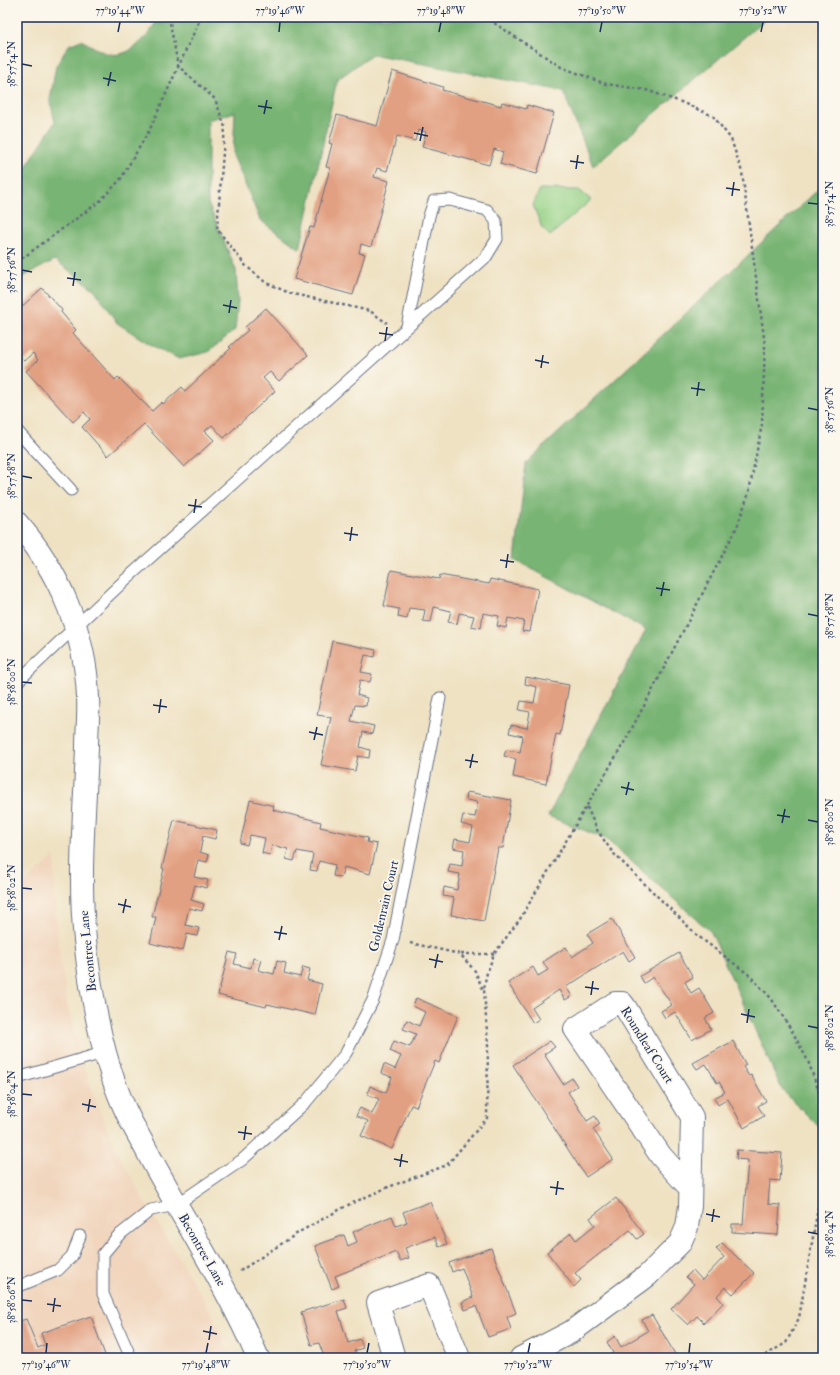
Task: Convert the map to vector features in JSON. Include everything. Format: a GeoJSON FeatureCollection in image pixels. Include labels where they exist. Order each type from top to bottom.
{"type":"FeatureCollection","features":[{"type":"Feature","properties":{"kind":"street","name":"Becontree Lane"},"geometry":{"type":"LineString","coordinates":[[17,523],[28,535],[52,572],[76,626],[85,664],[88,699],[83,879],[85,938],[93,997],[106,1052],[125,1108],[176,1205],[222,1284],[244,1326],[258,1358]]}},
{"type":"Feature","properties":{"kind":"street","name":"Roundleaf Court"},"geometry":{"type":"LineString","coordinates":[[521,1358],[577,1327],[647,1276],[680,1243],[687,1227],[690,1206],[692,1117],[626,1007],[622,1003],[616,1003],[575,1029],[661,1156],[690,1188]]}},
{"type":"Feature","properties":{"kind":"street"},"geometry":{"type":"LineString","coordinates":[[394,1358],[378,1303],[428,1285],[459,1358]]}},
{"type":"Feature","properties":{"kind":"lane"},"geometry":{"type":"LineString","coordinates":[[17,682],[124,581],[486,257],[497,239],[496,221],[487,210],[450,200],[434,201],[429,216],[404,329]]}},
{"type":"Feature","properties":{"kind":"lane"},"geometry":{"type":"LineString","coordinates":[[17,431],[71,490]]}},
{"type":"Feature","properties":{"kind":"lane","name":"Goldenrain Court"},"geometry":{"type":"LineString","coordinates":[[176,1205],[242,1160],[311,1096],[346,1053],[373,1000],[393,940],[440,698]]}},
{"type":"Feature","properties":{"kind":"lane"},"geometry":{"type":"LineString","coordinates":[[21,1077],[106,1052]]}},
{"type":"Feature","properties":{"kind":"lane"},"geometry":{"type":"LineString","coordinates":[[131,1358],[103,1294],[103,1254],[118,1236],[151,1210],[176,1205]]}},
{"type":"Feature","properties":{"kind":"lane"},"geometry":{"type":"LineString","coordinates":[[17,1287],[58,1270],[72,1256],[80,1236]]}},
{"type":"Feature","properties":{"kind":"path"},"geometry":{"type":"LineString","coordinates":[[169,17],[178,66],[214,99],[225,127],[217,229],[245,265],[265,282],[289,292],[370,311],[404,329]]}},
{"type":"Feature","properties":{"kind":"path"},"geometry":{"type":"LineString","coordinates":[[17,262],[99,202],[120,180],[149,131],[201,17]]}},
{"type":"Feature","properties":{"kind":"path"},"geometry":{"type":"LineString","coordinates":[[222,1284],[267,1252],[348,1205],[386,1188],[447,1165],[487,1118],[488,1045],[484,990],[486,976],[494,954],[520,919],[652,691],[737,527],[749,492],[762,424],[765,345],[742,172],[731,139],[713,116],[681,102],[646,90],[606,84],[561,67],[485,17]]}},
{"type":"Feature","properties":{"kind":"path"},"geometry":{"type":"LineString","coordinates":[[586,806],[597,830],[614,853],[698,936],[748,974],[771,998],[792,1031],[808,1061],[823,1103]]}},
{"type":"Feature","properties":{"kind":"path"},"geometry":{"type":"LineString","coordinates":[[393,940],[460,954],[494,954]]}},
{"type":"Feature","properties":{"kind":"path"},"geometry":{"type":"LineString","coordinates":[[460,954],[475,971],[484,990]]}},
{"type":"Feature","properties":{"kind":"path"},"geometry":{"type":"LineString","coordinates":[[760,1358],[786,1343],[799,1318],[823,1179]]}},
{"type":"Feature","properties":{"kind":"shaded area"},"geometry":{"type":"Polygon","coordinates":[[[55,856],[55,902],[59,949],[67,1003],[80,1053],[96,1102],[121,1159],[149,1209],[209,1308],[232,1358],[17,1358],[17,890],[55,856]]]}},
{"type":"Feature","properties":{"kind":"green space"},"geometry":{"type":"Polygon","coordinates":[[[159,17],[768,17],[593,166],[563,91],[372,54],[337,80],[300,249],[260,220],[233,155],[235,112],[208,120],[208,203],[236,270],[238,301],[235,330],[208,352],[179,359],[148,343],[117,323],[95,290],[55,260],[17,280],[17,181],[55,122],[50,100],[56,66],[69,45],[81,40],[106,53],[115,54],[131,50],[138,45],[150,31],[159,17]]]}},
{"type":"Feature","properties":{"kind":"green space"},"geometry":{"type":"Polygon","coordinates":[[[823,185],[823,1131],[782,1090],[711,932],[606,839],[548,816],[646,630],[515,560],[526,463],[823,185]]]}},
{"type":"Feature","properties":{"kind":"green space"},"geometry":{"type":"Polygon","coordinates":[[[540,189],[579,190],[591,200],[550,236],[542,228],[533,205],[540,189]]]}},
{"type":"Feature","properties":{"kind":"building"},"geometry":{"type":"Polygon","coordinates":[[[392,71],[443,87],[442,90],[501,106],[502,102],[526,109],[527,105],[554,113],[537,174],[500,164],[503,152],[494,149],[489,165],[422,147],[426,132],[418,130],[415,141],[397,136],[387,171],[377,168],[374,177],[389,181],[371,247],[361,244],[359,253],[365,254],[353,295],[294,279],[310,227],[314,228],[330,168],[326,167],[332,144],[329,143],[337,115],[377,126],[392,71]]]}},
{"type":"Feature","properties":{"kind":"building"},"geometry":{"type":"Polygon","coordinates":[[[42,288],[62,310],[61,312],[76,330],[73,333],[115,380],[118,377],[152,411],[162,402],[163,404],[182,387],[185,391],[231,348],[229,347],[248,330],[245,327],[266,308],[308,355],[279,381],[270,372],[263,378],[275,391],[224,438],[212,425],[205,431],[214,440],[184,467],[144,424],[108,456],[82,427],[90,419],[84,412],[73,422],[26,371],[38,360],[33,353],[24,361],[17,354],[17,311],[42,288]]]}},
{"type":"Feature","properties":{"kind":"building"},"geometry":{"type":"Polygon","coordinates":[[[391,570],[439,579],[440,575],[489,584],[490,579],[538,589],[530,632],[522,631],[524,621],[508,618],[506,628],[497,626],[499,616],[483,613],[481,628],[471,626],[474,616],[459,613],[457,624],[448,622],[451,611],[434,607],[431,622],[423,621],[425,610],[409,608],[407,619],[398,617],[399,609],[384,606],[391,570]]]}},
{"type":"Feature","properties":{"kind":"building"},"geometry":{"type":"Polygon","coordinates":[[[332,641],[376,650],[375,657],[365,655],[361,672],[372,674],[370,682],[360,680],[357,695],[367,698],[366,706],[355,705],[351,721],[374,726],[372,734],[363,732],[360,747],[370,750],[369,758],[358,756],[355,771],[321,765],[331,717],[317,715],[332,641]]]}},
{"type":"Feature","properties":{"kind":"building"},"geometry":{"type":"Polygon","coordinates":[[[526,677],[569,685],[560,735],[556,734],[546,784],[513,777],[516,759],[504,756],[506,750],[520,752],[523,736],[509,733],[511,725],[527,728],[530,712],[519,710],[521,701],[534,703],[537,687],[525,684],[526,677]]]}},
{"type":"Feature","properties":{"kind":"building"},"geometry":{"type":"Polygon","coordinates":[[[467,792],[511,800],[503,848],[498,848],[484,921],[451,915],[454,898],[443,896],[444,887],[457,890],[460,874],[448,872],[450,864],[462,866],[464,850],[453,848],[455,839],[470,842],[473,827],[461,824],[463,815],[475,817],[478,802],[466,800],[467,792]]]}},
{"type":"Feature","properties":{"kind":"building"},"geometry":{"type":"Polygon","coordinates":[[[250,800],[274,806],[273,810],[321,822],[320,827],[368,838],[367,842],[377,844],[370,874],[344,867],[341,877],[333,876],[335,865],[319,861],[317,871],[310,870],[313,854],[297,851],[294,861],[286,859],[288,849],[272,845],[270,855],[262,853],[265,838],[250,835],[247,845],[240,843],[250,800]]]}},
{"type":"Feature","properties":{"kind":"building"},"geometry":{"type":"Polygon","coordinates":[[[174,820],[217,830],[215,839],[203,836],[200,852],[209,855],[207,862],[198,860],[194,877],[208,880],[206,888],[195,885],[191,900],[204,904],[202,911],[189,908],[185,925],[199,928],[197,936],[187,934],[183,951],[150,943],[156,917],[152,917],[174,820]]]}},
{"type":"Feature","properties":{"kind":"building"},"geometry":{"type":"Polygon","coordinates":[[[612,919],[635,957],[629,961],[623,951],[566,987],[572,996],[565,1000],[559,990],[532,1008],[539,1019],[533,1023],[508,983],[533,967],[538,976],[548,970],[543,962],[566,947],[572,957],[593,943],[587,934],[612,919]]]}},
{"type":"Feature","properties":{"kind":"building"},"geometry":{"type":"Polygon","coordinates":[[[229,952],[237,954],[234,964],[251,968],[253,958],[261,960],[258,970],[274,974],[277,961],[286,963],[284,973],[300,977],[303,967],[310,969],[307,980],[322,984],[315,1015],[267,1004],[266,1007],[218,995],[229,952]]]}},
{"type":"Feature","properties":{"kind":"building"},"geometry":{"type":"Polygon","coordinates":[[[679,953],[693,977],[685,982],[691,993],[699,988],[714,1013],[705,1018],[711,1029],[692,1040],[675,1012],[665,1018],[661,1011],[672,1005],[653,977],[644,983],[640,976],[679,953]]]}},
{"type":"Feature","properties":{"kind":"building"},"geometry":{"type":"Polygon","coordinates":[[[416,998],[458,1016],[439,1063],[435,1061],[416,1107],[411,1105],[392,1149],[361,1136],[368,1121],[356,1116],[360,1108],[372,1114],[379,1099],[367,1094],[370,1086],[386,1093],[392,1077],[381,1073],[384,1064],[395,1069],[401,1056],[390,1051],[394,1041],[410,1047],[416,1034],[403,1029],[407,1020],[419,1026],[425,1012],[413,1006],[416,998]]]}},
{"type":"Feature","properties":{"kind":"building"},"geometry":{"type":"Polygon","coordinates":[[[550,1041],[555,1047],[544,1054],[563,1084],[572,1078],[577,1086],[568,1092],[587,1121],[595,1116],[600,1124],[593,1129],[613,1159],[586,1177],[513,1065],[550,1041]]]}},
{"type":"Feature","properties":{"kind":"building"},"geometry":{"type":"Polygon","coordinates":[[[733,1041],[746,1065],[743,1067],[749,1076],[751,1075],[766,1101],[758,1106],[764,1116],[744,1128],[728,1099],[718,1105],[714,1098],[725,1092],[719,1082],[717,1083],[706,1064],[697,1069],[693,1063],[733,1041]]]}},
{"type":"Feature","properties":{"kind":"building"},"geometry":{"type":"Polygon","coordinates":[[[737,1150],[782,1153],[780,1181],[770,1180],[768,1204],[780,1205],[778,1235],[732,1232],[732,1224],[743,1224],[748,1160],[736,1159],[737,1150]]]}},
{"type":"Feature","properties":{"kind":"building"},"geometry":{"type":"Polygon","coordinates":[[[616,1198],[644,1234],[637,1239],[630,1230],[575,1273],[581,1280],[574,1287],[547,1252],[571,1233],[576,1240],[595,1225],[590,1218],[616,1198]]]}},
{"type":"Feature","properties":{"kind":"building"},"geometry":{"type":"Polygon","coordinates":[[[430,1202],[447,1244],[439,1247],[435,1237],[405,1248],[409,1258],[400,1261],[396,1252],[335,1276],[339,1286],[332,1289],[315,1246],[344,1235],[348,1246],[357,1242],[353,1232],[392,1216],[396,1226],[407,1222],[403,1212],[430,1202]]]}},
{"type":"Feature","properties":{"kind":"building"},"geometry":{"type":"Polygon","coordinates":[[[722,1243],[754,1273],[733,1294],[725,1287],[717,1296],[723,1303],[704,1323],[697,1316],[688,1325],[671,1309],[694,1284],[686,1277],[693,1270],[702,1280],[724,1257],[716,1249],[722,1243]]]}},
{"type":"Feature","properties":{"kind":"building"},"geometry":{"type":"Polygon","coordinates":[[[491,1248],[516,1313],[507,1317],[511,1329],[488,1337],[476,1306],[465,1310],[462,1302],[473,1297],[462,1268],[452,1272],[449,1263],[491,1248]]]}},
{"type":"Feature","properties":{"kind":"building"},"geometry":{"type":"Polygon","coordinates":[[[344,1299],[347,1308],[338,1311],[348,1343],[360,1339],[363,1348],[354,1351],[357,1358],[322,1358],[321,1355],[323,1354],[319,1343],[311,1345],[301,1312],[344,1299]]]}},
{"type":"Feature","properties":{"kind":"building"},"geometry":{"type":"Polygon","coordinates":[[[652,1315],[675,1354],[669,1358],[605,1358],[613,1353],[607,1342],[615,1336],[621,1347],[648,1331],[642,1320],[652,1315]]]}},
{"type":"Feature","properties":{"kind":"building"},"geometry":{"type":"Polygon","coordinates":[[[91,1316],[106,1358],[17,1358],[17,1322],[26,1319],[38,1348],[45,1345],[41,1333],[91,1316]]]}}]}
